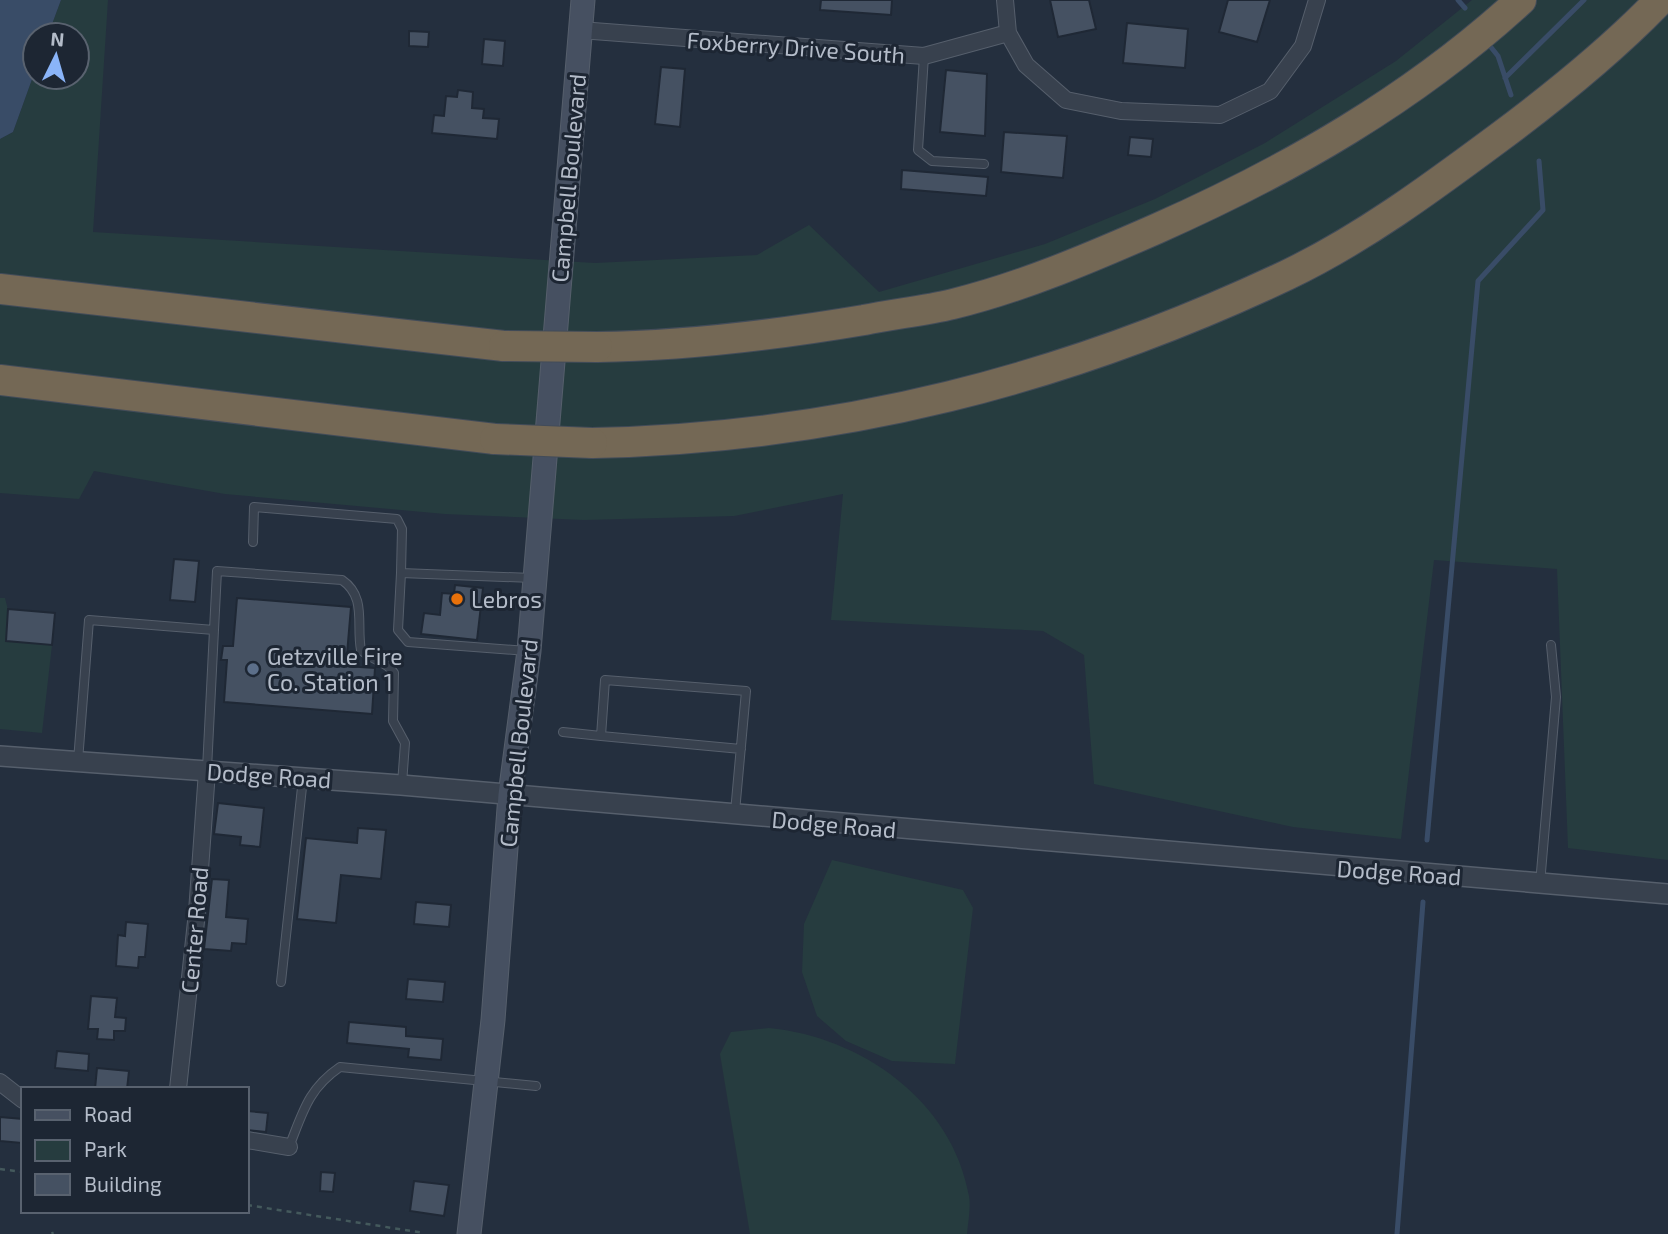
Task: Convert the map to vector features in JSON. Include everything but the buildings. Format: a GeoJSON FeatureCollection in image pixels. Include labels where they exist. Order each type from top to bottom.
{"type":"FeatureCollection","features":[{"type":"Feature","properties":{"kind":"highway"},"geometry":{"type":"LineString","coordinates":[[0,289],[504,346],[670,346],[782,334],[953,304],[1084,261],[1230,196],[1347,132],[1436,73],[1521,0]]}},
{"type":"Feature","properties":{"kind":"highway"},"geometry":{"type":"LineString","coordinates":[[0,380],[495,439],[592,443],[702,439],[771,432],[873,416],[968,394],[1137,339],[1289,274],[1414,201],[1597,60],[1660,0]]}},
{"type":"Feature","properties":{"kind":"main road","name":"Campbell Boulevard"},"geometry":{"type":"LineString","coordinates":[[469,1234],[486,1080],[510,795],[535,578],[583,0]]}},
{"type":"Feature","properties":{"kind":"street"},"geometry":{"type":"LineString","coordinates":[[1005,0],[1008,33],[1026,65],[1066,100],[1121,111],[1220,115],[1270,91],[1303,46],[1317,0]]}},
{"type":"Feature","properties":{"kind":"street","name":"Foxberry Drive South"},"geometry":{"type":"LineString","coordinates":[[580,30],[924,56],[1008,33]]}},
{"type":"Feature","properties":{"kind":"street","name":"Dodge Road"},"geometry":{"type":"LineString","coordinates":[[0,756],[401,785],[735,816],[1668,894]]}},
{"type":"Feature","properties":{"kind":"street","name":"Center Road"},"geometry":{"type":"LineString","coordinates":[[178,1087],[197,912],[207,771]]}},
{"type":"Feature","properties":{"kind":"street"},"geometry":{"type":"LineString","coordinates":[[0,1082],[21,1098]]}},
{"type":"Feature","properties":{"kind":"street"},"geometry":{"type":"LineString","coordinates":[[248,1140],[289,1147]]}},
{"type":"Feature","properties":{"kind":"lane"},"geometry":{"type":"LineString","coordinates":[[924,56],[918,150],[932,160],[984,164]]}},
{"type":"Feature","properties":{"kind":"lane"},"geometry":{"type":"LineString","coordinates":[[253,542],[254,507],[397,519],[402,529],[398,631],[408,642],[528,651]]}},
{"type":"Feature","properties":{"kind":"lane"},"geometry":{"type":"LineString","coordinates":[[207,771],[217,571],[342,580],[358,597],[361,650],[373,660],[391,667],[394,673],[393,721],[405,743],[401,785]]}},
{"type":"Feature","properties":{"kind":"lane"},"geometry":{"type":"LineString","coordinates":[[401,573],[535,578]]}},
{"type":"Feature","properties":{"kind":"lane"},"geometry":{"type":"LineString","coordinates":[[78,761],[89,620],[214,630]]}},
{"type":"Feature","properties":{"kind":"lane"},"geometry":{"type":"LineString","coordinates":[[1540,884],[1556,697],[1551,645]]}},
{"type":"Feature","properties":{"kind":"lane"},"geometry":{"type":"LineString","coordinates":[[601,736],[605,680],[746,691],[735,816]]}},
{"type":"Feature","properties":{"kind":"lane"},"geometry":{"type":"LineString","coordinates":[[563,732],[741,749]]}},
{"type":"Feature","properties":{"kind":"lane"},"geometry":{"type":"LineString","coordinates":[[281,982],[303,778]]}},
{"type":"Feature","properties":{"kind":"lane"},"geometry":{"type":"LineString","coordinates":[[289,1147],[311,1094],[322,1080],[340,1067],[536,1086]]}},
{"type":"Feature","properties":{"kind":"path"},"geometry":{"type":"LineString","coordinates":[[0,1169],[21,1172]]}},
{"type":"Feature","properties":{"kind":"path"},"geometry":{"type":"LineString","coordinates":[[248,1205],[424,1233]]}},
{"type":"Feature","properties":{"kind":"green space"},"geometry":{"type":"Polygon","coordinates":[[[61,0],[108,0],[93,232],[595,263],[757,255],[809,225],[879,292],[1045,244],[1155,199],[1265,143],[1396,61],[1472,0],[1668,0],[1668,860],[1568,848],[1557,569],[1434,560],[1401,839],[1293,827],[1094,784],[1084,655],[1043,631],[831,620],[843,494],[734,516],[584,520],[445,514],[225,494],[94,471],[79,499],[0,493],[0,139],[13,132],[28,91],[91,91],[91,21],[53,21],[61,0]]]}},
{"type":"Feature","properties":{"kind":"green space"},"geometry":{"type":"Polygon","coordinates":[[[0,598],[5,598],[8,610],[6,641],[52,645],[42,733],[0,729],[0,598]]]}},
{"type":"Feature","properties":{"kind":"green space"},"geometry":{"type":"Polygon","coordinates":[[[832,860],[963,890],[973,908],[955,1064],[892,1061],[846,1041],[817,1016],[802,972],[804,924],[832,860]]]}},
{"type":"Feature","properties":{"kind":"green space"},"geometry":{"type":"Polygon","coordinates":[[[769,1028],[803,1034],[837,1045],[868,1060],[897,1079],[923,1103],[944,1131],[959,1162],[970,1201],[967,1234],[750,1234],[720,1054],[731,1032],[769,1028]]]}},
{"type":"Feature","properties":{"kind":"water"},"geometry":{"type":"Polygon","coordinates":[[[0,0],[61,0],[53,21],[21,21],[21,91],[28,91],[13,132],[0,139],[0,0]]]}},
{"type":"Feature","properties":{"kind":"waterway"},"geometry":{"type":"LineString","coordinates":[[1458,0],[1465,8]]}},
{"type":"Feature","properties":{"kind":"waterway"},"geometry":{"type":"LineString","coordinates":[[1505,78],[1584,0]]}},
{"type":"Feature","properties":{"kind":"waterway"},"geometry":{"type":"LineString","coordinates":[[1490,46],[1498,56],[1511,95]]}},
{"type":"Feature","properties":{"kind":"waterway"},"geometry":{"type":"LineString","coordinates":[[1427,840],[1478,281],[1543,210],[1539,161]]}},
{"type":"Feature","properties":{"kind":"waterway"},"geometry":{"type":"LineString","coordinates":[[1397,1234],[1423,902]]}},
{"type":"Feature","properties":{"kind":"place","name":"Lebros"},"geometry":{"type":"Point","coordinates":[457,599]}},
{"type":"Feature","properties":{"kind":"place","name":"Getzville Fire Co. Station 1"},"geometry":{"type":"Point","coordinates":[253,669]}}]}
